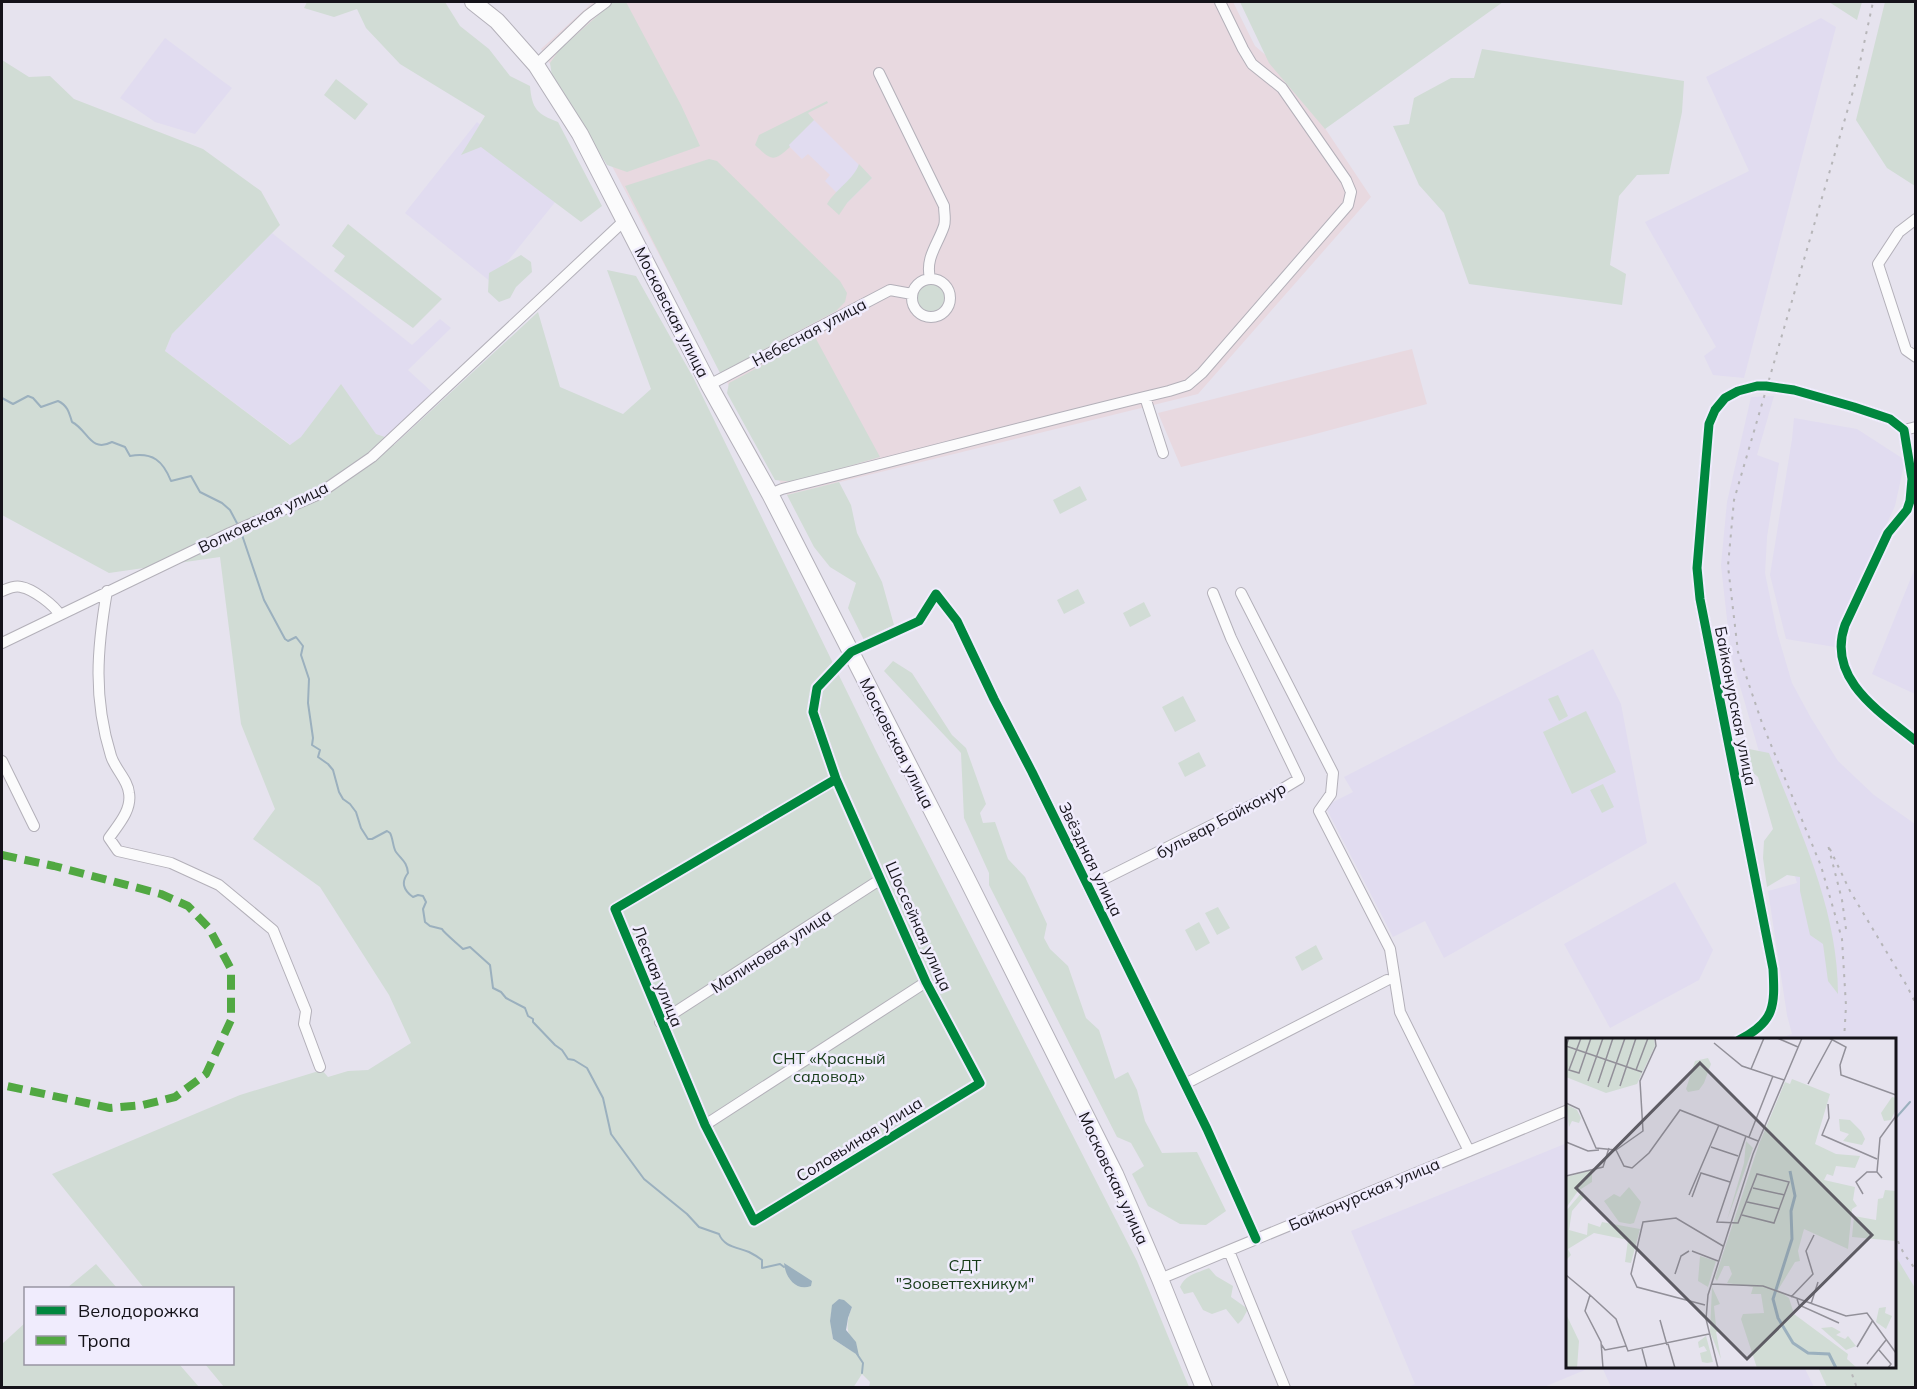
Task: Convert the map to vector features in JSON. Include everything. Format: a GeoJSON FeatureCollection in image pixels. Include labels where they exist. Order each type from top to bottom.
{"type":"FeatureCollection","features":[{"type":"Feature","properties":{"kind":"main road","name":"Московская улица"},"geometry":{"type":"LineString","coordinates":[[472,2],[497,21],[536,65],[580,134],[709,385],[770,494],[1116,1177],[1161,1279],[1204,1388]]}},
{"type":"Feature","properties":{"kind":"street"},"geometry":{"type":"LineString","coordinates":[[536,65],[587,16],[606,2]]}},
{"type":"Feature","properties":{"kind":"street"},"geometry":{"type":"LineString","coordinates":[[770,494],[782,489],[951,448],[993,434],[1145,397],[1188,385],[1202,374],[1348,205],[1351,192],[1346,180],[1282,88],[1252,64],[1220,2]]}},
{"type":"Feature","properties":{"kind":"street"},"geometry":{"type":"LineString","coordinates":[[879,73],[944,206],[945,224],[932,249],[928,270],[930,278]]}},
{"type":"Feature","properties":{"kind":"street"},"geometry":{"type":"LineString","coordinates":[[1916,219],[1899,232],[1878,264],[1906,350],[1916,357]]}},
{"type":"Feature","properties":{"kind":"street","name":"Волковская улица"},"geometry":{"type":"LineString","coordinates":[[2,643],[234,531],[317,495],[372,457],[625,220]]}},
{"type":"Feature","properties":{"kind":"street"},"geometry":{"type":"LineString","coordinates":[[930,278],[939,280],[949,292],[948,306],[941,314],[932,317],[922,315],[912,304],[912,294],[920,282],[930,278]]}},
{"type":"Feature","properties":{"kind":"street","name":"Небесная улица"},"geometry":{"type":"LineString","coordinates":[[709,385],[890,290],[912,294]]}},
{"type":"Feature","properties":{"kind":"street","name":"Байконурская улица"},"geometry":{"type":"LineString","coordinates":[[1743,1038],[1755,1032],[1770,1015],[1774,1001],[1773,969],[1700,599],[1697,568],[1709,424],[1715,410],[1725,399],[1738,391],[1757,386],[1794,390],[1854,407],[1890,419],[1904,430]]}},
{"type":"Feature","properties":{"kind":"street"},"geometry":{"type":"LineString","coordinates":[[1145,397],[1163,453]]}},
{"type":"Feature","properties":{"kind":"street"},"geometry":{"type":"LineString","coordinates":[[1916,427],[1904,430],[1912,479],[1910,501],[1907,510],[1888,533],[1845,625],[1841,652],[1845,669],[1855,689],[1916,741]]}},
{"type":"Feature","properties":{"kind":"street"},"geometry":{"type":"LineString","coordinates":[[2,591],[21,587],[54,606],[60,615]]}},
{"type":"Feature","properties":{"kind":"street"},"geometry":{"type":"LineString","coordinates":[[107,591],[97,669],[102,719],[111,759],[130,792],[129,807],[109,838],[117,851],[171,863],[219,885],[273,930],[306,1011],[304,1024],[320,1067]]}},
{"type":"Feature","properties":{"kind":"street","name":"бульвар Байконур"},"geometry":{"type":"LineString","coordinates":[[1088,887],[1274,794],[1299,779],[1231,638],[1214,593]]}},
{"type":"Feature","properties":{"kind":"street"},"geometry":{"type":"LineString","coordinates":[[1241,593],[1333,773],[1331,794],[1318,811],[1390,949],[1400,1012],[1469,1151]]}},
{"type":"Feature","properties":{"kind":"street","name":"Звёздная улица"},"geometry":{"type":"LineString","coordinates":[[851,652],[919,621],[936,594],[957,621],[1185,1084],[1256,1239]]}},
{"type":"Feature","properties":{"kind":"street","name":"Шоссейная улица"},"geometry":{"type":"LineString","coordinates":[[851,652],[817,688],[813,712],[836,779],[926,982],[980,1083]]}},
{"type":"Feature","properties":{"kind":"street"},"geometry":{"type":"LineString","coordinates":[[2,761],[34,826]]}},
{"type":"Feature","properties":{"kind":"street","name":"Лесная улица"},"geometry":{"type":"LineString","coordinates":[[754,1221],[705,1125],[660,1022],[615,909],[836,779]]}},
{"type":"Feature","properties":{"kind":"street","name":"Малиновая улица"},"geometry":{"type":"LineString","coordinates":[[660,1022],[881,879]]}},
{"type":"Feature","properties":{"kind":"street"},"geometry":{"type":"LineString","coordinates":[[1185,1084],[1387,980]]}},
{"type":"Feature","properties":{"kind":"street"},"geometry":{"type":"LineString","coordinates":[[705,1125],[926,982]]}},
{"type":"Feature","properties":{"kind":"street","name":"Соловьиная улица"},"geometry":{"type":"LineString","coordinates":[[754,1221],[980,1083]]}},
{"type":"Feature","properties":{"kind":"street","name":"Байконурская улица"},"geometry":{"type":"LineString","coordinates":[[1161,1279],[1566,1111]]}},
{"type":"Feature","properties":{"kind":"street"},"geometry":{"type":"LineString","coordinates":[[1229,1251],[1285,1388]]}},
{"type":"Feature","properties":{"kind":"shaded area"},"geometry":{"type":"Polygon","coordinates":[[[593,2],[1233,2],[1255,46],[1290,76],[1371,197],[1198,394],[787,495],[613,168],[541,49],[593,2]]]}},
{"type":"Feature","properties":{"kind":"shaded area"},"geometry":{"type":"Polygon","coordinates":[[[1821,18],[1836,27],[1744,378],[1713,375],[1704,356],[1716,347],[1645,222],[1749,171],[1706,77],[1821,18]]]}},
{"type":"Feature","properties":{"kind":"shaded area"},"geometry":{"type":"Polygon","coordinates":[[[165,38],[232,88],[195,134],[155,122],[120,98],[165,38]]]}},
{"type":"Feature","properties":{"kind":"shaded area"},"geometry":{"type":"Polygon","coordinates":[[[814,120],[872,178],[847,203],[825,181],[830,175],[808,154],[802,159],[788,145],[814,120]]]}},
{"type":"Feature","properties":{"kind":"shaded area"},"geometry":{"type":"Polygon","coordinates":[[[477,122],[564,191],[491,282],[405,213],[477,122]]]}},
{"type":"Feature","properties":{"kind":"shaded area"},"geometry":{"type":"Polygon","coordinates":[[[272,233],[412,345],[440,319],[451,328],[408,370],[433,393],[388,438],[376,434],[301,437],[291,445],[165,351],[172,334],[272,233]]]}},
{"type":"Feature","properties":{"kind":"shaded area"},"geometry":{"type":"Polygon","coordinates":[[[1412,349],[1427,404],[1308,436],[1181,467],[1158,413],[1412,349]]]}},
{"type":"Feature","properties":{"kind":"shaded area"},"geometry":{"type":"Polygon","coordinates":[[[1774,396],[1757,455],[1779,463],[1767,537],[1765,573],[1777,632],[1792,683],[1838,761],[1874,795],[1915,824],[1915,1387],[1896,1368],[1896,1038],[1780,1038],[1792,1034],[1768,891],[1797,883],[1731,655],[1721,565],[1727,502],[1751,397],[1774,396]]]}},
{"type":"Feature","properties":{"kind":"shaded area"},"geometry":{"type":"Polygon","coordinates":[[[1794,418],[1857,429],[1905,460],[1895,506],[1843,618],[1835,647],[1786,639],[1770,575],[1794,418]]]}},
{"type":"Feature","properties":{"kind":"shaded area"},"geometry":{"type":"Polygon","coordinates":[[[1915,568],[1916,694],[1872,674],[1915,568]]]}},
{"type":"Feature","properties":{"kind":"shaded area"},"geometry":{"type":"Polygon","coordinates":[[[1593,649],[1621,704],[1647,843],[1444,958],[1425,921],[1393,937],[1325,806],[1353,792],[1344,777],[1593,649]]]}},
{"type":"Feature","properties":{"kind":"shaded area"},"geometry":{"type":"Polygon","coordinates":[[[1675,882],[1713,950],[1699,980],[1610,1028],[1564,944],[1675,882]]]}},
{"type":"Feature","properties":{"kind":"shaded area"},"geometry":{"type":"Polygon","coordinates":[[[1566,1143],[1566,1368],[1590,1368],[1544,1387],[1408,1387],[1415,1384],[1351,1231],[1566,1143]]]}},
{"type":"Feature","properties":{"kind":"shaded area"},"geometry":{"type":"Polygon","coordinates":[[[1602,1368],[1804,1368],[1814,1387],[1611,1387],[1602,1368]]]}},
{"type":"Feature","properties":{"kind":"green space"},"geometry":{"type":"Polygon","coordinates":[[[307,2],[445,2],[460,26],[489,49],[510,76],[530,86],[532,100],[537,110],[558,122],[602,206],[581,222],[481,147],[461,155],[485,116],[400,64],[366,28],[357,9],[334,17],[304,8],[307,2]]]}},
{"type":"Feature","properties":{"kind":"green space"},"geometry":{"type":"Polygon","coordinates":[[[613,2],[626,2],[681,105],[700,146],[627,172],[607,165],[552,76],[550,63],[560,49],[613,2]]]}},
{"type":"Feature","properties":{"kind":"green space"},"geometry":{"type":"Polygon","coordinates":[[[1240,2],[1503,2],[1325,129],[1269,63],[1240,2]]]}},
{"type":"Feature","properties":{"kind":"green space"},"geometry":{"type":"Polygon","coordinates":[[[1829,2],[1862,2],[1857,20],[1829,2]]]}},
{"type":"Feature","properties":{"kind":"green space"},"geometry":{"type":"Polygon","coordinates":[[[1885,2],[1915,2],[1915,186],[1887,168],[1856,120],[1885,2]]]}},
{"type":"Feature","properties":{"kind":"green space"},"geometry":{"type":"Polygon","coordinates":[[[1482,49],[1684,81],[1682,112],[1669,174],[1637,175],[1619,196],[1610,265],[1626,274],[1622,305],[1469,284],[1444,213],[1419,185],[1393,126],[1409,124],[1414,98],[1451,78],[1474,78],[1482,49]]]}},
{"type":"Feature","properties":{"kind":"green space"},"geometry":{"type":"Polygon","coordinates":[[[2,60],[29,77],[50,76],[74,99],[203,149],[261,191],[280,225],[172,334],[165,351],[290,445],[301,437],[341,384],[376,434],[388,438],[394,445],[538,312],[560,387],[623,414],[651,389],[607,270],[636,276],[694,379],[876,751],[1137,1261],[1189,1387],[869,1388],[870,1382],[862,1374],[853,1388],[224,1387],[206,1365],[234,1365],[234,1287],[143,1287],[52,1174],[240,1095],[322,1070],[328,1077],[348,1071],[368,1070],[411,1043],[389,995],[320,887],[253,839],[275,809],[241,724],[220,557],[109,573],[2,515],[2,60]],[[839,1299],[831,1313],[833,1339],[858,1355],[850,1337],[849,1315],[852,1307],[839,1299]]]}},
{"type":"Feature","properties":{"kind":"green space"},"geometry":{"type":"Polygon","coordinates":[[[336,79],[368,104],[355,120],[324,95],[336,79]]]}},
{"type":"Feature","properties":{"kind":"green space"},"geometry":{"type":"Polygon","coordinates":[[[827,101],[828,103],[808,113],[814,120],[780,156],[772,158],[755,145],[759,135],[827,101]]]}},
{"type":"Feature","properties":{"kind":"green space"},"geometry":{"type":"Polygon","coordinates":[[[709,159],[717,161],[840,281],[847,293],[845,302],[836,311],[720,373],[625,186],[709,159]]]}},
{"type":"Feature","properties":{"kind":"green space"},"geometry":{"type":"Polygon","coordinates":[[[859,164],[872,178],[847,203],[839,215],[827,204],[859,164]]]}},
{"type":"Feature","properties":{"kind":"green space"},"geometry":{"type":"Polygon","coordinates":[[[348,224],[442,299],[413,328],[334,271],[345,256],[332,246],[348,224]]]}},
{"type":"Feature","properties":{"kind":"green space"},"geometry":{"type":"Polygon","coordinates":[[[521,255],[531,262],[532,272],[516,287],[510,298],[499,302],[488,292],[489,273],[521,255]]]}},
{"type":"Feature","properties":{"kind":"green space"},"geometry":{"type":"Polygon","coordinates":[[[930,283],[936,284],[944,292],[944,304],[936,312],[930,313],[924,312],[916,304],[915,298],[916,292],[924,284],[930,283]]]}},
{"type":"Feature","properties":{"kind":"green space"},"geometry":{"type":"Polygon","coordinates":[[[815,337],[880,457],[795,482],[775,480],[727,393],[729,383],[815,337]]]}},
{"type":"Feature","properties":{"kind":"green space"},"geometry":{"type":"Polygon","coordinates":[[[839,482],[851,505],[857,533],[882,582],[894,625],[864,640],[848,608],[856,583],[830,567],[814,547],[787,495],[839,482]]]}},
{"type":"Feature","properties":{"kind":"green space"},"geometry":{"type":"Polygon","coordinates":[[[1080,486],[1087,500],[1060,514],[1053,500],[1080,486]]]}},
{"type":"Feature","properties":{"kind":"green space"},"geometry":{"type":"Polygon","coordinates":[[[1078,589],[1085,603],[1064,614],[1057,600],[1078,589]]]}},
{"type":"Feature","properties":{"kind":"green space"},"geometry":{"type":"Polygon","coordinates":[[[1144,602],[1151,616],[1130,627],[1123,613],[1144,602]]]}},
{"type":"Feature","properties":{"kind":"green space"},"geometry":{"type":"Polygon","coordinates":[[[893,661],[912,673],[952,735],[966,748],[986,804],[980,813],[983,823],[995,822],[1008,859],[1025,877],[1047,924],[1044,938],[1050,949],[1068,966],[1086,1018],[1099,1030],[1115,1079],[1128,1072],[1137,1090],[1145,1121],[1162,1153],[1197,1152],[1226,1211],[1206,1225],[1180,1224],[1148,1206],[1132,1174],[1144,1166],[1131,1143],[1117,1137],[989,885],[989,873],[964,818],[961,753],[884,671],[893,661]]]}},
{"type":"Feature","properties":{"kind":"green space"},"geometry":{"type":"Polygon","coordinates":[[[1558,695],[1568,716],[1559,721],[1548,699],[1558,695]]]}},
{"type":"Feature","properties":{"kind":"green space"},"geometry":{"type":"Polygon","coordinates":[[[1183,696],[1196,721],[1175,732],[1162,707],[1183,696]]]}},
{"type":"Feature","properties":{"kind":"green space"},"geometry":{"type":"Polygon","coordinates":[[[1586,711],[1616,772],[1572,794],[1543,732],[1586,711]]]}},
{"type":"Feature","properties":{"kind":"green space"},"geometry":{"type":"Polygon","coordinates":[[[1749,749],[1769,753],[1815,871],[1832,931],[1838,994],[1828,981],[1823,944],[1810,935],[1800,891],[1800,877],[1787,875],[1767,887],[1763,858],[1764,841],[1773,829],[1758,777],[1750,770],[1749,749]]]}},
{"type":"Feature","properties":{"kind":"green space"},"geometry":{"type":"Polygon","coordinates":[[[1199,752],[1206,766],[1185,777],[1178,763],[1199,752]]]}},
{"type":"Feature","properties":{"kind":"green space"},"geometry":{"type":"Polygon","coordinates":[[[1603,784],[1614,807],[1602,813],[1590,790],[1603,784]]]}},
{"type":"Feature","properties":{"kind":"green space"},"geometry":{"type":"Polygon","coordinates":[[[1218,907],[1230,928],[1217,935],[1205,913],[1218,907]]]}},
{"type":"Feature","properties":{"kind":"green space"},"geometry":{"type":"Polygon","coordinates":[[[1199,922],[1210,943],[1196,951],[1185,930],[1199,922]]]}},
{"type":"Feature","properties":{"kind":"green space"},"geometry":{"type":"Polygon","coordinates":[[[1316,945],[1323,959],[1302,971],[1295,957],[1316,945]]]}},
{"type":"Feature","properties":{"kind":"green space"},"geometry":{"type":"Polygon","coordinates":[[[1896,1257],[1915,1288],[1915,1387],[1827,1387],[1818,1368],[1896,1368],[1896,1257]]]}},
{"type":"Feature","properties":{"kind":"green space"},"geometry":{"type":"Polygon","coordinates":[[[96,1264],[116,1287],[68,1287],[96,1264]]]}},
{"type":"Feature","properties":{"kind":"green space"},"geometry":{"type":"Polygon","coordinates":[[[1209,1268],[1216,1276],[1233,1286],[1231,1297],[1248,1309],[1238,1324],[1226,1309],[1212,1314],[1203,1310],[1193,1292],[1184,1294],[1180,1287],[1188,1277],[1209,1268]]]}},
{"type":"Feature","properties":{"kind":"green space"},"geometry":{"type":"Polygon","coordinates":[[[24,1324],[24,1365],[180,1365],[199,1387],[2,1387],[2,1344],[24,1324]]]}},
{"type":"Feature","properties":{"kind":"water"},"geometry":{"type":"Polygon","coordinates":[[[784,1263],[812,1281],[811,1286],[801,1287],[792,1282],[784,1263]]]}},
{"type":"Feature","properties":{"kind":"water"},"geometry":{"type":"Polygon","coordinates":[[[839,1299],[852,1307],[846,1330],[856,1342],[859,1356],[833,1339],[830,1321],[832,1305],[839,1299]]]}},
{"type":"Feature","properties":{"kind":"waterway"},"geometry":{"type":"LineString","coordinates":[[2,398],[13,404],[28,396],[41,407],[58,401],[67,409],[72,422],[94,443],[105,445],[112,442],[125,447],[130,456],[151,457],[161,463],[171,481],[191,476],[200,492],[222,503],[230,510],[239,527]]}},
{"type":"Feature","properties":{"kind":"waterway"},"geometry":{"type":"LineString","coordinates":[[241,532],[264,600],[285,639],[288,641],[296,637],[303,646],[301,655],[309,679],[308,703],[312,745],[320,750],[318,757],[333,770],[339,792],[356,812],[361,828],[368,839],[387,831],[390,833],[395,850],[407,869],[405,889],[413,897],[423,896],[426,902],[423,909],[425,922],[442,929],[463,949],[470,947],[490,965],[493,988],[525,1008],[533,1022],[562,1050],[568,1059],[587,1068],[603,1098],[611,1134],[644,1179],[687,1214],[699,1227],[719,1234],[724,1242],[762,1260],[762,1268],[780,1264],[784,1267]]}},
{"type":"Feature","properties":{"kind":"waterway"},"geometry":{"type":"LineString","coordinates":[[1896,1118],[1910,1102]]}},
{"type":"Feature","properties":{"kind":"waterway"},"geometry":{"type":"LineString","coordinates":[[857,1354],[863,1363],[862,1373]]}},
{"type":"Feature","properties":{"kind":"railway"},"geometry":{"type":"LineString","coordinates":[[1844,1038],[1846,1006],[1842,939],[1821,866],[1762,723],[1738,652],[1728,566],[1734,500],[1856,81],[1873,2]]}},
{"type":"Feature","properties":{"kind":"railway"},"geometry":{"type":"LineString","coordinates":[[1846,929],[1842,900],[1828,845],[1850,891],[1916,1004]]}},
{"type":"Feature","properties":{"kind":"railway"},"geometry":{"type":"LineString","coordinates":[[1896,1237],[1904,1254],[1916,1270]]}},
{"type":"Feature","properties":{"kind":"railway"},"geometry":{"type":"LineString","coordinates":[[1850,1368],[1857,1388]]}},
{"type":"Feature","properties":{"kind":"marked path"},"geometry":{"type":"LineString","coordinates":[[2,855],[161,894],[188,906],[209,928],[231,969],[231,1020],[206,1074],[175,1097],[143,1105],[110,1108],[2,1085]]}},
{"type":"Feature","properties":{"kind":"cycle path"},"geometry":{"type":"LineString","coordinates":[[1742,1038],[1760,1027],[1770,1012],[1774,993],[1773,969],[1700,599],[1697,568],[1709,424],[1715,410],[1725,398],[1738,391],[1757,386],[1794,390],[1890,419],[1904,430],[1912,479],[1910,501],[1907,510],[1888,533],[1845,625],[1841,644],[1843,662],[1860,692],[1873,706],[1916,741]]}},
{"type":"Feature","properties":{"kind":"cycle path"},"geometry":{"type":"LineString","coordinates":[[836,779],[615,909],[705,1125],[754,1221],[980,1083],[926,982],[836,779],[813,712],[817,688],[851,652],[919,621],[936,594],[957,621],[1032,772],[1207,1129],[1256,1239]]}},
{"type":"Feature","properties":{"kind":"park label","name":"СНТ «Красный садовод»"},"geometry":{"type":"Point","coordinates":[829,1067]}},
{"type":"Feature","properties":{"kind":"park label","name":"СДТ \"Зооветтехникум\""},"geometry":{"type":"Point","coordinates":[965,1274]}}]}
